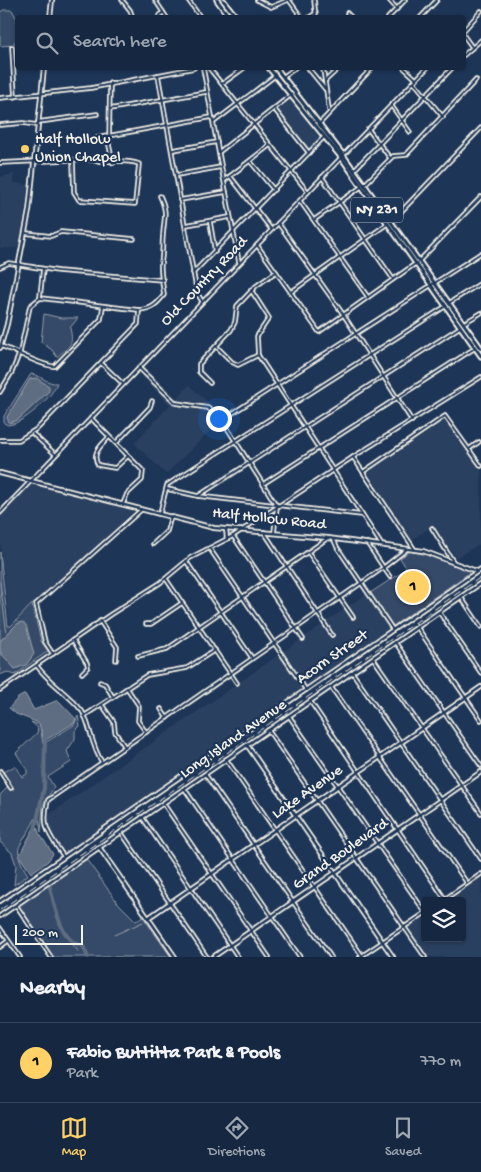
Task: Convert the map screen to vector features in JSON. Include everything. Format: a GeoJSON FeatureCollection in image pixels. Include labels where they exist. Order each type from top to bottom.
{"type":"FeatureCollection","features":[{"type":"Feature","properties":{"kind":"main road"},"geometry":{"type":"LineString","coordinates":[[217,0],[228,15]]}},
{"type":"Feature","properties":{"kind":"main road"},"geometry":{"type":"LineString","coordinates":[[224,0],[235,15]]}},
{"type":"Feature","properties":{"kind":"main road","name":"NY 231"},"geometry":{"type":"LineString","coordinates":[[271,70],[324,137],[354,170],[392,221],[448,305],[460,327],[481,356]]}},
{"type":"Feature","properties":{"kind":"main road","name":"NY 231"},"geometry":{"type":"LineString","coordinates":[[278,70],[320,123],[361,187],[415,264],[433,283]]}},
{"type":"Feature","properties":{"kind":"main road","name":"NY 231"},"geometry":{"type":"LineString","coordinates":[[448,305],[480,345]]}},
{"type":"Feature","properties":{"kind":"street"},"geometry":{"type":"LineString","coordinates":[[50,15],[52,0]]}},
{"type":"Feature","properties":{"kind":"street"},"geometry":{"type":"LineString","coordinates":[[122,0],[132,15]]}},
{"type":"Feature","properties":{"kind":"street"},"geometry":{"type":"LineString","coordinates":[[154,0],[165,15]]}},
{"type":"Feature","properties":{"kind":"street"},"geometry":{"type":"LineString","coordinates":[[188,0],[199,15]]}},
{"type":"Feature","properties":{"kind":"street"},"geometry":{"type":"LineString","coordinates":[[256,0],[272,7],[288,0],[300,15]]}},
{"type":"Feature","properties":{"kind":"street"},"geometry":{"type":"LineString","coordinates":[[313,15],[316,13],[314,0]]}},
{"type":"Feature","properties":{"kind":"street"},"geometry":{"type":"LineString","coordinates":[[388,0],[397,9]]}},
{"type":"Feature","properties":{"kind":"street"},"geometry":{"type":"LineString","coordinates":[[391,15],[405,0]]}},
{"type":"Feature","properties":{"kind":"street"},"geometry":{"type":"LineString","coordinates":[[423,15],[437,0]]}},
{"type":"Feature","properties":{"kind":"street"},"geometry":{"type":"LineString","coordinates":[[466,28],[481,12]]}},
{"type":"Feature","properties":{"kind":"street"},"geometry":{"type":"LineString","coordinates":[[466,39],[472,47]]}},
{"type":"Feature","properties":{"kind":"street"},"geometry":{"type":"LineString","coordinates":[[466,53],[481,40]]}},
{"type":"Feature","properties":{"kind":"street"},"geometry":{"type":"LineString","coordinates":[[12,47],[15,97]]}},
{"type":"Feature","properties":{"kind":"street"},"geometry":{"type":"LineString","coordinates":[[44,70],[25,233],[1,347],[20,352],[46,366],[55,366],[101,319],[103,305]]}},
{"type":"Feature","properties":{"kind":"street"},"geometry":{"type":"LineString","coordinates":[[0,98],[91,88],[184,70]]}},
{"type":"Feature","properties":{"kind":"street"},"geometry":{"type":"LineString","coordinates":[[203,70],[239,262]]}},
{"type":"Feature","properties":{"kind":"street"},"geometry":{"type":"LineString","coordinates":[[211,70],[308,192]]}},
{"type":"Feature","properties":{"kind":"street"},"geometry":{"type":"LineString","coordinates":[[222,84],[241,70]]}},
{"type":"Feature","properties":{"kind":"street"},"geometry":{"type":"LineString","coordinates":[[283,77],[292,70]]}},
{"type":"Feature","properties":{"kind":"street"},"geometry":{"type":"LineString","coordinates":[[310,70],[326,91]]}},
{"type":"Feature","properties":{"kind":"street"},"geometry":{"type":"LineString","coordinates":[[323,70],[330,111]]}},
{"type":"Feature","properties":{"kind":"street"},"geometry":{"type":"LineString","coordinates":[[325,82],[337,70]]}},
{"type":"Feature","properties":{"kind":"street"},"geometry":{"type":"LineString","coordinates":[[320,123],[370,70]]}},
{"type":"Feature","properties":{"kind":"street"},"geometry":{"type":"LineString","coordinates":[[406,70],[443,117]]}},
{"type":"Feature","properties":{"kind":"street","name":"Old Country Road"},"geometry":{"type":"LineString","coordinates":[[0,513],[425,70]]}},
{"type":"Feature","properties":{"kind":"street"},"geometry":{"type":"LineString","coordinates":[[354,170],[450,70]]}},
{"type":"Feature","properties":{"kind":"street"},"geometry":{"type":"LineString","coordinates":[[158,75],[193,274],[197,292],[202,301]]}},
{"type":"Feature","properties":{"kind":"street"},"geometry":{"type":"LineString","coordinates":[[213,123],[276,75]]}},
{"type":"Feature","properties":{"kind":"street"},"geometry":{"type":"LineString","coordinates":[[364,184],[393,156],[406,156],[476,80]]}},
{"type":"Feature","properties":{"kind":"street"},"geometry":{"type":"LineString","coordinates":[[110,83],[109,136],[113,163]]}},
{"type":"Feature","properties":{"kind":"street"},"geometry":{"type":"LineString","coordinates":[[110,109],[207,91]]}},
{"type":"Feature","properties":{"kind":"street"},"geometry":{"type":"LineString","coordinates":[[219,152],[291,95]]}},
{"type":"Feature","properties":{"kind":"street"},"geometry":{"type":"LineString","coordinates":[[391,105],[410,132]]}},
{"type":"Feature","properties":{"kind":"street"},"geometry":{"type":"LineString","coordinates":[[274,109],[309,153]]}},
{"type":"Feature","properties":{"kind":"street"},"geometry":{"type":"LineString","coordinates":[[0,125],[37,124],[97,114]]}},
{"type":"Feature","properties":{"kind":"street"},"geometry":{"type":"LineString","coordinates":[[97,138],[212,117]]}},
{"type":"Feature","properties":{"kind":"street"},"geometry":{"type":"LineString","coordinates":[[368,128],[390,158]]}},
{"type":"Feature","properties":{"kind":"street"},"geometry":{"type":"LineString","coordinates":[[392,221],[481,128]]}},
{"type":"Feature","properties":{"kind":"street"},"geometry":{"type":"LineString","coordinates":[[193,274],[324,137]]}},
{"type":"Feature","properties":{"kind":"street"},"geometry":{"type":"LineString","coordinates":[[171,150],[217,142]]}},
{"type":"Feature","properties":{"kind":"street"},"geometry":{"type":"LineString","coordinates":[[224,180],[270,145]]}},
{"type":"Feature","properties":{"kind":"street"},"geometry":{"type":"LineString","coordinates":[[0,163],[87,160],[101,163],[131,162],[139,164],[135,204],[79,200],[74,192],[73,161]]}},
{"type":"Feature","properties":{"kind":"street"},"geometry":{"type":"LineString","coordinates":[[250,160],[274,190]]}},
{"type":"Feature","properties":{"kind":"street"},"geometry":{"type":"LineString","coordinates":[[176,175],[221,167]]}},
{"type":"Feature","properties":{"kind":"street"},"geometry":{"type":"LineString","coordinates":[[230,176],[271,229]]}},
{"type":"Feature","properties":{"kind":"street"},"geometry":{"type":"LineString","coordinates":[[322,178],[393,279]]}},
{"type":"Feature","properties":{"kind":"street"},"geometry":{"type":"LineString","coordinates":[[314,220],[361,187]]}},
{"type":"Feature","properties":{"kind":"street"},"geometry":{"type":"LineString","coordinates":[[180,200],[226,192]]}},
{"type":"Feature","properties":{"kind":"street"},"geometry":{"type":"LineString","coordinates":[[0,392],[12,372],[20,352],[32,302],[40,298],[140,310],[150,309],[158,303],[164,295],[161,263],[164,253],[163,234],[166,224],[165,207],[160,196]]}},
{"type":"Feature","properties":{"kind":"street"},"geometry":{"type":"LineString","coordinates":[[419,261],[481,197]]}},
{"type":"Feature","properties":{"kind":"street"},"geometry":{"type":"LineString","coordinates":[[300,200],[368,297]]}},
{"type":"Feature","properties":{"kind":"street"},"geometry":{"type":"LineString","coordinates":[[185,225],[230,217]]}},
{"type":"Feature","properties":{"kind":"street"},"geometry":{"type":"LineString","coordinates":[[210,221],[215,252]]}},
{"type":"Feature","properties":{"kind":"street"},"geometry":{"type":"LineString","coordinates":[[278,222],[343,314],[412,420]]}},
{"type":"Feature","properties":{"kind":"street"},"geometry":{"type":"LineString","coordinates":[[291,292],[387,224]]}},
{"type":"Feature","properties":{"kind":"street"},"geometry":{"type":"LineString","coordinates":[[25,233],[51,236],[61,232],[134,239]]}},
{"type":"Feature","properties":{"kind":"street"},"geometry":{"type":"LineString","coordinates":[[257,245],[318,332],[415,264]]}},
{"type":"Feature","properties":{"kind":"street"},"geometry":{"type":"LineString","coordinates":[[222,420],[481,253]]}},
{"type":"Feature","properties":{"kind":"street"},"geometry":{"type":"LineString","coordinates":[[0,267],[9,263],[43,269],[163,280]]}},
{"type":"Feature","properties":{"kind":"street"},"geometry":{"type":"LineString","coordinates":[[40,298],[43,269]]}},
{"type":"Feature","properties":{"kind":"street"},"geometry":{"type":"LineString","coordinates":[[210,383],[198,368],[199,364],[234,326],[235,309],[251,290],[276,272]]}},
{"type":"Feature","properties":{"kind":"street"},"geometry":{"type":"LineString","coordinates":[[160,513],[166,488],[481,284]]}},
{"type":"Feature","properties":{"kind":"street"},"geometry":{"type":"LineString","coordinates":[[251,290],[269,318],[257,336],[258,355],[383,546]]}},
{"type":"Feature","properties":{"kind":"street"},"geometry":{"type":"LineString","coordinates":[[0,440],[19,440],[33,433],[138,324],[140,310]]}},
{"type":"Feature","properties":{"kind":"street"},"geometry":{"type":"LineString","coordinates":[[464,323],[481,313]]}},
{"type":"Feature","properties":{"kind":"street"},"geometry":{"type":"LineString","coordinates":[[198,496],[460,327]]}},
{"type":"Feature","properties":{"kind":"street"},"geometry":{"type":"LineString","coordinates":[[216,346],[232,362],[238,365],[258,355]]}},
{"type":"Feature","properties":{"kind":"street"},"geometry":{"type":"LineString","coordinates":[[264,484],[475,348]]}},
{"type":"Feature","properties":{"kind":"street"},"geometry":{"type":"LineString","coordinates":[[101,363],[123,384]]}},
{"type":"Feature","properties":{"kind":"street"},"geometry":{"type":"LineString","coordinates":[[139,368],[176,403],[208,408],[222,420],[277,506],[274,532]]}},
{"type":"Feature","properties":{"kind":"street"},"geometry":{"type":"LineString","coordinates":[[0,690],[100,621],[166,579],[186,561],[233,536],[353,457],[481,377]]}},
{"type":"Feature","properties":{"kind":"street"},"geometry":{"type":"LineString","coordinates":[[116,444],[150,407],[152,401]]}},
{"type":"Feature","properties":{"kind":"street"},"geometry":{"type":"LineString","coordinates":[[363,472],[445,416],[481,466]]}},
{"type":"Feature","properties":{"kind":"street"},"geometry":{"type":"LineString","coordinates":[[91,418],[140,467],[143,476],[127,494],[123,504]]}},
{"type":"Feature","properties":{"kind":"street"},"geometry":{"type":"LineString","coordinates":[[33,433],[55,454]]}},
{"type":"Feature","properties":{"kind":"street"},"geometry":{"type":"LineString","coordinates":[[109,437],[94,457],[98,465],[115,468],[128,456]]}},
{"type":"Feature","properties":{"kind":"street"},"geometry":{"type":"LineString","coordinates":[[469,449],[479,442]]}},
{"type":"Feature","properties":{"kind":"street"},"geometry":{"type":"LineString","coordinates":[[353,457],[415,549]]}},
{"type":"Feature","properties":{"kind":"street","name":"Half Hollow Road"},"geometry":{"type":"LineString","coordinates":[[0,473],[30,482],[226,529],[274,532],[415,549],[477,572]]}},
{"type":"Feature","properties":{"kind":"street"},"geometry":{"type":"LineString","coordinates":[[166,488],[198,496],[362,515]]}},
{"type":"Feature","properties":{"kind":"street"},"geometry":{"type":"LineString","coordinates":[[0,507],[3,510]]}},
{"type":"Feature","properties":{"kind":"street"},"geometry":{"type":"LineString","coordinates":[[53,654],[45,642],[36,604],[143,509]]}},
{"type":"Feature","properties":{"kind":"street"},"geometry":{"type":"LineString","coordinates":[[152,544],[167,531],[171,516]]}},
{"type":"Feature","properties":{"kind":"street"},"geometry":{"type":"LineString","coordinates":[[432,528],[454,563]]}},
{"type":"Feature","properties":{"kind":"street"},"geometry":{"type":"LineString","coordinates":[[226,529],[227,539]]}},
{"type":"Feature","properties":{"kind":"street"},"geometry":{"type":"LineString","coordinates":[[264,532],[332,635]]}},
{"type":"Feature","properties":{"kind":"street"},"geometry":{"type":"LineString","coordinates":[[233,536],[303,639]]}},
{"type":"Feature","properties":{"kind":"street"},"geometry":{"type":"LineString","coordinates":[[138,656],[164,651],[328,538]]}},
{"type":"Feature","properties":{"kind":"street"},"geometry":{"type":"LineString","coordinates":[[334,539],[337,547],[393,630]]}},
{"type":"Feature","properties":{"kind":"street"},"geometry":{"type":"LineString","coordinates":[[367,543],[390,577]]}},
{"type":"Feature","properties":{"kind":"street"},"geometry":{"type":"LineString","coordinates":[[209,548],[306,690]]}},
{"type":"Feature","properties":{"kind":"street"},"geometry":{"type":"LineString","coordinates":[[64,857],[46,830],[44,816],[48,800],[384,568],[407,549]]}},
{"type":"Feature","properties":{"kind":"street"},"geometry":{"type":"LineString","coordinates":[[308,552],[353,617]]}},
{"type":"Feature","properties":{"kind":"street"},"geometry":{"type":"LineString","coordinates":[[186,561],[252,658]]}},
{"type":"Feature","properties":{"kind":"street","name":"Acorn Street"},"geometry":{"type":"LineString","coordinates":[[0,901],[481,569]]}},
{"type":"Feature","properties":{"kind":"street"},"geometry":{"type":"LineString","coordinates":[[166,579],[237,683]]}},
{"type":"Feature","properties":{"kind":"street","name":"Long Island Avenue"},"geometry":{"type":"LineString","coordinates":[[0,916],[481,583]]}},
{"type":"Feature","properties":{"kind":"street"},"geometry":{"type":"LineString","coordinates":[[461,597],[481,627]]}},
{"type":"Feature","properties":{"kind":"street"},"geometry":{"type":"LineString","coordinates":[[146,624],[151,624],[182,603]]}},
{"type":"Feature","properties":{"kind":"street"},"geometry":{"type":"LineString","coordinates":[[439,612],[481,673]]}},
{"type":"Feature","properties":{"kind":"street"},"geometry":{"type":"LineString","coordinates":[[100,621],[117,647],[116,660]]}},
{"type":"Feature","properties":{"kind":"street"},"geometry":{"type":"LineString","coordinates":[[417,627],[481,720]]}},
{"type":"Feature","properties":{"kind":"street"},"geometry":{"type":"LineString","coordinates":[[73,640],[87,663],[88,667],[82,673]]}},
{"type":"Feature","properties":{"kind":"street"},"geometry":{"type":"LineString","coordinates":[[395,642],[481,766]]}},
{"type":"Feature","properties":{"kind":"street"},"geometry":{"type":"LineString","coordinates":[[84,716],[147,675],[190,666],[215,650]]}},
{"type":"Feature","properties":{"kind":"street"},"geometry":{"type":"LineString","coordinates":[[373,658],[481,813]]}},
{"type":"Feature","properties":{"kind":"street"},"geometry":{"type":"LineString","coordinates":[[37,666],[43,675],[83,712],[94,750],[102,762]]}},
{"type":"Feature","properties":{"kind":"street"},"geometry":{"type":"LineString","coordinates":[[352,672],[481,859]]}},
{"type":"Feature","properties":{"kind":"street"},"geometry":{"type":"LineString","coordinates":[[100,682],[105,684],[113,698]]}},
{"type":"Feature","properties":{"kind":"street"},"geometry":{"type":"LineString","coordinates":[[331,687],[467,883]]}},
{"type":"Feature","properties":{"kind":"street"},"geometry":{"type":"LineString","coordinates":[[127,688],[139,706],[138,721],[146,732]]}},
{"type":"Feature","properties":{"kind":"street","name":"Lake Avenue"},"geometry":{"type":"LineString","coordinates":[[148,918],[481,688]]}},
{"type":"Feature","properties":{"kind":"street"},"geometry":{"type":"LineString","coordinates":[[310,701],[444,897]]}},
{"type":"Feature","properties":{"kind":"street"},"geometry":{"type":"LineString","coordinates":[[102,705],[114,722],[115,732],[125,747]]}},
{"type":"Feature","properties":{"kind":"street"},"geometry":{"type":"LineString","coordinates":[[161,709],[167,718]]}},
{"type":"Feature","properties":{"kind":"street"},"geometry":{"type":"LineString","coordinates":[[289,716],[421,906]]}},
{"type":"Feature","properties":{"kind":"street"},"geometry":{"type":"LineString","coordinates":[[268,730],[425,957]]}},
{"type":"Feature","properties":{"kind":"street"},"geometry":{"type":"LineString","coordinates":[[247,745],[393,957]]}},
{"type":"Feature","properties":{"kind":"street"},"geometry":{"type":"LineString","coordinates":[[226,759],[362,957],[421,915]]}},
{"type":"Feature","properties":{"kind":"street"},"geometry":{"type":"LineString","coordinates":[[0,771],[11,788]]}},
{"type":"Feature","properties":{"kind":"street","name":"Grand Boulevard"},"geometry":{"type":"LineString","coordinates":[[213,957],[481,772]]}},
{"type":"Feature","properties":{"kind":"street"},"geometry":{"type":"LineString","coordinates":[[205,774],[331,957]]}},
{"type":"Feature","properties":{"kind":"street"},"geometry":{"type":"LineString","coordinates":[[184,788],[300,957]]}},
{"type":"Feature","properties":{"kind":"street"},"geometry":{"type":"LineString","coordinates":[[163,803],[270,957]]}},
{"type":"Feature","properties":{"kind":"street"},"geometry":{"type":"LineString","coordinates":[[142,817],[238,957]]}},
{"type":"Feature","properties":{"kind":"street"},"geometry":{"type":"LineString","coordinates":[[121,832],[207,957]]}},
{"type":"Feature","properties":{"kind":"street"},"geometry":{"type":"LineString","coordinates":[[99,847],[175,957]]}},
{"type":"Feature","properties":{"kind":"street"},"geometry":{"type":"LineString","coordinates":[[446,897],[481,874]]}},
{"type":"Feature","properties":{"kind":"street"},"geometry":{"type":"LineString","coordinates":[[16,906],[51,957]]}},
{"type":"Feature","properties":{"kind":"street"},"geometry":{"type":"LineString","coordinates":[[0,928],[20,957]]}},
{"type":"Feature","properties":{"kind":"street"},"geometry":{"type":"LineString","coordinates":[[0,947],[9,941]]}},
{"type":"Feature","properties":{"kind":"shaded area"},"geometry":{"type":"Polygon","coordinates":[[[3,10],[12,10],[15,15],[14,45],[0,46],[0,13],[3,10]]]}},
{"type":"Feature","properties":{"kind":"shaded area"},"geometry":{"type":"Polygon","coordinates":[[[290,99],[321,139],[309,150],[277,109],[290,99]]]}},
{"type":"Feature","properties":{"kind":"shaded area"},"geometry":{"type":"Polygon","coordinates":[[[14,174],[13,183],[28,185],[22,233],[19,248],[0,248],[0,177],[14,174]]]}},
{"type":"Feature","properties":{"kind":"shaded area"},"geometry":{"type":"Polygon","coordinates":[[[44,314],[61,318],[78,318],[70,328],[70,345],[57,357],[52,350],[41,342],[44,314]]]}},
{"type":"Feature","properties":{"kind":"shaded area"},"geometry":{"type":"Polygon","coordinates":[[[144,367],[177,398],[189,385],[224,417],[166,474],[134,443],[170,405],[138,373],[144,367]]]}},
{"type":"Feature","properties":{"kind":"shaded area"},"geometry":{"type":"Polygon","coordinates":[[[31,374],[57,383],[43,403],[29,415],[14,424],[8,425],[4,423],[4,416],[31,374]]]}},
{"type":"Feature","properties":{"kind":"shaded area"},"geometry":{"type":"Polygon","coordinates":[[[36,378],[49,386],[49,391],[18,420],[9,423],[7,417],[30,379],[36,378]]]}},
{"type":"Feature","properties":{"kind":"shaded area"},"geometry":{"type":"Polygon","coordinates":[[[445,418],[481,471],[481,543],[456,558],[433,525],[412,540],[366,473],[445,418]]]}},
{"type":"Feature","properties":{"kind":"shaded area"},"geometry":{"type":"Polygon","coordinates":[[[32,484],[134,511],[10,625],[0,540],[0,516],[32,484]]]}},
{"type":"Feature","properties":{"kind":"shaded area"},"geometry":{"type":"Polygon","coordinates":[[[410,551],[428,555],[468,570],[469,573],[393,626],[370,593],[407,569],[400,558],[410,551]]]}},
{"type":"Feature","properties":{"kind":"shaded area"},"geometry":{"type":"Polygon","coordinates":[[[0,552],[8,626],[11,626],[32,604],[41,641],[48,651],[15,675],[7,672],[0,675],[0,552]]]}},
{"type":"Feature","properties":{"kind":"shaded area"},"geometry":{"type":"Polygon","coordinates":[[[366,594],[390,630],[65,853],[49,829],[47,816],[366,594]]]}},
{"type":"Feature","properties":{"kind":"shaded area"},"geometry":{"type":"Polygon","coordinates":[[[22,622],[26,625],[34,654],[26,665],[15,669],[0,652],[0,641],[17,624],[22,622]]]}},
{"type":"Feature","properties":{"kind":"shaded area"},"geometry":{"type":"Polygon","coordinates":[[[25,694],[34,710],[58,700],[76,719],[74,723],[44,741],[39,723],[16,714],[9,708],[18,698],[25,694]]]}},
{"type":"Feature","properties":{"kind":"shaded area"},"geometry":{"type":"Polygon","coordinates":[[[78,716],[80,726],[75,731],[75,739],[67,751],[71,762],[48,777],[54,787],[43,805],[41,832],[39,819],[35,819],[18,852],[22,865],[28,875],[14,885],[16,865],[12,853],[0,842],[0,795],[11,784],[3,772],[15,766],[22,777],[27,774],[27,770],[16,753],[37,733],[38,728],[31,722],[40,725],[43,744],[74,725],[78,716]]]}},
{"type":"Feature","properties":{"kind":"shaded area"},"geometry":{"type":"Polygon","coordinates":[[[36,824],[39,833],[53,854],[48,861],[31,873],[19,856],[36,824]]]}},
{"type":"Feature","properties":{"kind":"shaded area"},"geometry":{"type":"Polygon","coordinates":[[[86,859],[118,903],[136,921],[143,917],[171,957],[53,957],[17,906],[86,859]]]}},
{"type":"Feature","properties":{"kind":"shaded area"},"geometry":{"type":"Polygon","coordinates":[[[481,877],[481,957],[428,957],[408,928],[421,919],[421,942],[466,942],[466,897],[453,897],[481,877]]]}},
{"type":"Feature","properties":{"kind":"waterway"},"geometry":{"type":"LineString","coordinates":[[0,582],[7,635]]}},
{"type":"Feature","properties":{"kind":"waterway"},"geometry":{"type":"LineString","coordinates":[[35,829],[44,788],[45,737]]}},
{"type":"Feature","properties":{"kind":"waterway"},"geometry":{"type":"LineString","coordinates":[[49,884],[63,930],[68,938],[83,946],[88,957]]}},
{"type":"Feature","properties":{"kind":"waterway"},"geometry":{"type":"LineString","coordinates":[[114,935],[143,922]]}},
{"type":"Feature","properties":{"kind":"waterway"},"geometry":{"type":"LineString","coordinates":[[72,941],[78,951]]}},
{"type":"Feature","properties":{"kind":"railway"},"geometry":{"type":"LineString","coordinates":[[0,910],[481,577]]}},
{"type":"Feature","properties":{"kind":"place","name":"Half Hollow Union Chapel"},"geometry":{"type":"Point","coordinates":[25,149]}},
{"type":"Feature","properties":{"kind":"place","name":"Fabio Buttitta Park & Pools"},"geometry":{"type":"Point","coordinates":[413,587]}}]}
